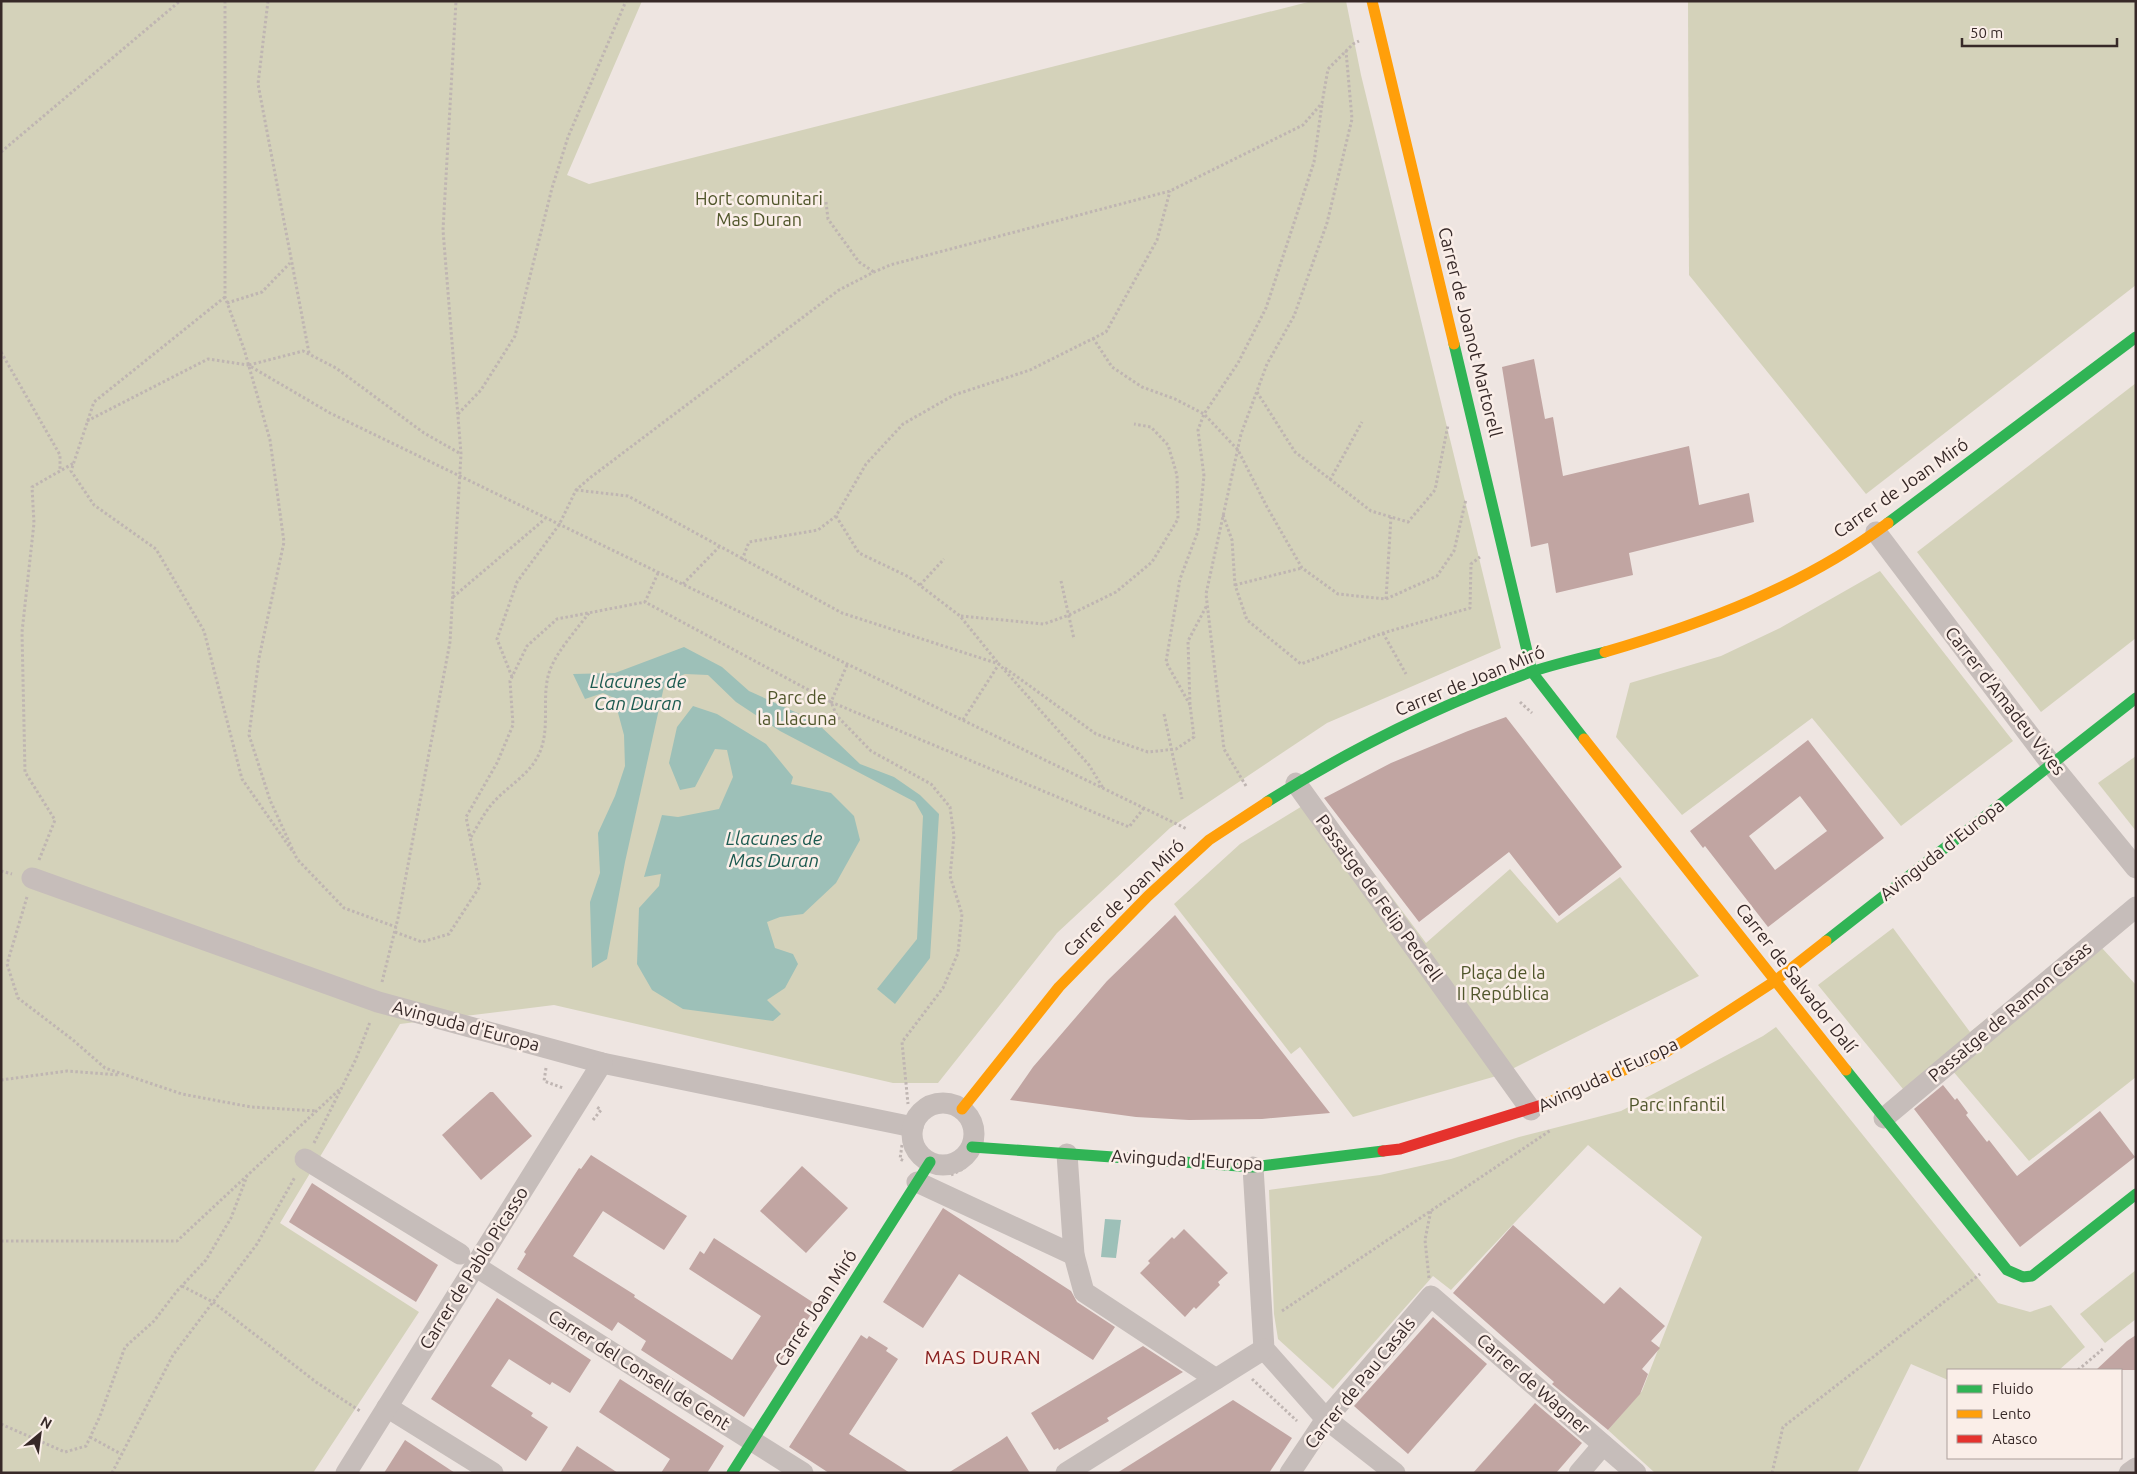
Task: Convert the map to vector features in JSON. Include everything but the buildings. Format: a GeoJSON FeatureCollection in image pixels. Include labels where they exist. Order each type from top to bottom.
{"type":"FeatureCollection","features":[{"type":"Feature","properties":{"kind":"street","name":"Carrer de Joanot Martorell"},"geometry":{"type":"LineString","coordinates":[[1372,1],[1532,672]]}},
{"type":"Feature","properties":{"kind":"street","name":"Carrer de Joan Miró"},"geometry":{"type":"LineString","coordinates":[[962,1109],[1059,987],[1148,896],[1209,840],[1296,783],[1421,718],[1532,672],[1639,642],[1713,618],[1790,584],[1876,532],[2133,343]]}},
{"type":"Feature","properties":{"kind":"street","name":"Carrer d'Amadeu Vives"},"geometry":{"type":"LineString","coordinates":[[1876,532],[2052,765],[2136,868]]}},
{"type":"Feature","properties":{"kind":"street","name":"Carrer de Salvador Dalí"},"geometry":{"type":"LineString","coordinates":[[1532,672],[1775,981],[2007,1270],[2023,1277],[2032,1276],[2136,1194]]}},
{"type":"Feature","properties":{"kind":"street","name":"Avinguda d'Europa"},"geometry":{"type":"LineString","coordinates":[[972,1147],[1253,1167],[1400,1149],[1531,1110],[1666,1052],[1775,981],[2136,698]]}},
{"type":"Feature","properties":{"kind":"street","name":"Passatge de Felip Pedrell"},"geometry":{"type":"LineString","coordinates":[[1296,783],[1531,1110]]}},
{"type":"Feature","properties":{"kind":"street","name":"Avinguda d'Europa"},"geometry":{"type":"LineString","coordinates":[[32,878],[378,1002],[403,1009],[602,1063],[910,1117]]}},
{"type":"Feature","properties":{"kind":"street","name":"Passatge de Ramon Casas"},"geometry":{"type":"LineString","coordinates":[[1884,1118],[2136,907]]}},
{"type":"Feature","properties":{"kind":"street","name":"Carrer de Pablo Picasso"},"geometry":{"type":"LineString","coordinates":[[346,1473],[388,1407],[468,1260],[602,1063]]}},
{"type":"Feature","properties":{"kind":"street"},"geometry":{"type":"LineString","coordinates":[[942,1103],[958,1106],[962,1109],[972,1123],[974,1137],[972,1147],[966,1155],[955,1163],[937,1165],[919,1154],[913,1143],[910,1117],[931,1105],[942,1103]]}},
{"type":"Feature","properties":{"kind":"street"},"geometry":{"type":"LineString","coordinates":[[1067,1154],[1074,1255],[1084,1292],[1216,1379]]}},
{"type":"Feature","properties":{"kind":"street","name":"Carrer del Consell de Cent"},"geometry":{"type":"LineString","coordinates":[[305,1159],[468,1260],[803,1473]]}},
{"type":"Feature","properties":{"kind":"street","name":"Carrer Joan Miró"},"geometry":{"type":"LineString","coordinates":[[732,1473],[930,1162]]}},
{"type":"Feature","properties":{"kind":"street"},"geometry":{"type":"LineString","coordinates":[[1253,1167],[1264,1349],[1326,1419],[1396,1473]]}},
{"type":"Feature","properties":{"kind":"street"},"geometry":{"type":"LineString","coordinates":[[917,1182],[1074,1255]]}},
{"type":"Feature","properties":{"kind":"street","name":"Carrer de Pau Casals"},"geometry":{"type":"LineString","coordinates":[[1290,1473],[1326,1419],[1432,1296]]}},
{"type":"Feature","properties":{"kind":"street","name":"Carrer de Wagner"},"geometry":{"type":"LineString","coordinates":[[1432,1296],[1636,1473]]}},
{"type":"Feature","properties":{"kind":"street"},"geometry":{"type":"LineString","coordinates":[[1066,1473],[1264,1349]]}},
{"type":"Feature","properties":{"kind":"street"},"geometry":{"type":"LineString","coordinates":[[388,1407],[493,1473]]}},
{"type":"Feature","properties":{"kind":"street"},"geometry":{"type":"LineString","coordinates":[[1579,1473],[1603,1445]]}},
{"type":"Feature","properties":{"kind":"street"},"geometry":{"type":"LineString","coordinates":[[2129,1473],[2136,1468]]}},
{"type":"Feature","properties":{"kind":"path"},"geometry":{"type":"LineString","coordinates":[[1,152],[180,1]]}},
{"type":"Feature","properties":{"kind":"path"},"geometry":{"type":"LineString","coordinates":[[224,1],[225,297],[248,365],[270,440],[284,542],[259,658],[249,735],[270,800],[298,859]]}},
{"type":"Feature","properties":{"kind":"path"},"geometry":{"type":"LineString","coordinates":[[268,1],[258,84],[290,262],[309,353]]}},
{"type":"Feature","properties":{"kind":"path"},"geometry":{"type":"LineString","coordinates":[[112,1473],[173,1355],[257,1244],[305,1159],[356,1059],[378,1002],[395,932],[450,642],[453,597],[461,454],[443,230],[456,1]]}},
{"type":"Feature","properties":{"kind":"path"},"geometry":{"type":"LineString","coordinates":[[458,414],[481,390],[515,336],[552,188],[568,137],[626,1]]}},
{"type":"Feature","properties":{"kind":"path"},"geometry":{"type":"LineString","coordinates":[[1190,705],[1166,662],[1180,579],[1198,531],[1204,476],[1198,430],[1204,414],[1238,363],[1266,308],[1314,162],[1328,69],[1346,51],[1352,119],[1328,223],[1294,316],[1267,364],[1241,434],[1206,594],[1224,749],[1249,792]]}},
{"type":"Feature","properties":{"kind":"path"},"geometry":{"type":"LineString","coordinates":[[512,677],[497,639],[517,582],[559,526],[576,490],[839,290],[890,265],[1170,191],[1303,125],[1322,103]]}},
{"type":"Feature","properties":{"kind":"path"},"geometry":{"type":"LineString","coordinates":[[742,560],[749,542],[818,530],[836,516],[866,464],[904,424],[954,395],[1030,370],[1106,332],[1157,240],[1170,191]]}},
{"type":"Feature","properties":{"kind":"path"},"geometry":{"type":"LineString","coordinates":[[826,202],[828,219],[859,262],[874,272]]}},
{"type":"Feature","properties":{"kind":"path"},"geometry":{"type":"LineString","coordinates":[[227,303],[262,292],[290,262]]}},
{"type":"Feature","properties":{"kind":"path"},"geometry":{"type":"LineString","coordinates":[[225,297],[94,402],[71,471],[94,505],[156,549],[204,630],[242,779],[298,859],[344,908],[396,927]]}},
{"type":"Feature","properties":{"kind":"path"},"geometry":{"type":"LineString","coordinates":[[1094,338],[1112,367],[1142,387],[1175,399],[1204,414],[1238,450],[1267,507],[1302,568],[1338,594],[1386,599],[1438,576],[1454,551],[1466,498]]}},
{"type":"Feature","properties":{"kind":"path"},"geometry":{"type":"LineString","coordinates":[[248,365],[303,351],[309,353],[336,368],[424,433],[461,454]]}},
{"type":"Feature","properties":{"kind":"path"},"geometry":{"type":"LineString","coordinates":[[1,352],[60,455],[60,471]]}},
{"type":"Feature","properties":{"kind":"path"},"geometry":{"type":"LineString","coordinates":[[87,421],[208,359],[248,365],[330,413],[559,526],[683,584],[846,665],[1192,831]]}},
{"type":"Feature","properties":{"kind":"path"},"geometry":{"type":"LineString","coordinates":[[1257,392],[1295,452],[1371,511],[1408,522],[1434,490],[1449,419]]}},
{"type":"Feature","properties":{"kind":"path"},"geometry":{"type":"LineString","coordinates":[[1330,480],[1362,422]]}},
{"type":"Feature","properties":{"kind":"path"},"geometry":{"type":"LineString","coordinates":[[960,616],[1044,624],[1069,615],[1116,592],[1152,562],[1178,518],[1177,475],[1168,446],[1151,427],[1134,424]]}},
{"type":"Feature","properties":{"kind":"path"},"geometry":{"type":"LineString","coordinates":[[74,463],[32,487],[34,523],[22,632],[25,772],[56,820],[32,878],[7,964],[18,998],[74,1040],[105,1068],[182,1094],[251,1107],[317,1111]]}},
{"type":"Feature","properties":{"kind":"path"},"geometry":{"type":"LineString","coordinates":[[576,490],[628,496],[842,613],[999,664],[1096,734],[1148,752],[1176,749],[1194,737],[1190,705],[1188,641],[1208,605]]}},
{"type":"Feature","properties":{"kind":"path"},"geometry":{"type":"LineString","coordinates":[[1224,515],[1232,540],[1234,584],[1247,620],[1301,664],[1383,633],[1470,608],[1471,564],[1483,556]]}},
{"type":"Feature","properties":{"kind":"path"},"geometry":{"type":"LineString","coordinates":[[836,516],[859,553],[909,577],[960,616],[999,664],[1090,765],[1103,788]]}},
{"type":"Feature","properties":{"kind":"path"},"geometry":{"type":"LineString","coordinates":[[1386,599],[1391,517]]}},
{"type":"Feature","properties":{"kind":"path"},"geometry":{"type":"LineString","coordinates":[[453,597],[545,518]]}},
{"type":"Feature","properties":{"kind":"path"},"geometry":{"type":"LineString","coordinates":[[683,584],[719,547]]}},
{"type":"Feature","properties":{"kind":"path"},"geometry":{"type":"LineString","coordinates":[[920,585],[944,559]]}},
{"type":"Feature","properties":{"kind":"path"},"geometry":{"type":"LineString","coordinates":[[1234,584],[1302,568]]}},
{"type":"Feature","properties":{"kind":"path"},"geometry":{"type":"LineString","coordinates":[[645,602],[658,573]]}},
{"type":"Feature","properties":{"kind":"path"},"geometry":{"type":"LineString","coordinates":[[1061,581],[1074,639]]}},
{"type":"Feature","properties":{"kind":"path"},"geometry":{"type":"LineString","coordinates":[[395,932],[422,942],[449,934],[480,886],[466,817],[497,763],[513,725],[510,681],[527,646],[557,619],[645,602],[831,702],[1128,826],[1144,808]]}},
{"type":"Feature","properties":{"kind":"path"},"geometry":{"type":"LineString","coordinates":[[470,838],[490,806],[530,769],[539,755],[545,732],[546,696],[550,670],[589,613]]}},
{"type":"Feature","properties":{"kind":"path"},"geometry":{"type":"LineString","coordinates":[[1383,633],[1406,674]]}},
{"type":"Feature","properties":{"kind":"path"},"geometry":{"type":"LineString","coordinates":[[963,720],[999,664]]}},
{"type":"Feature","properties":{"kind":"path"},"geometry":{"type":"LineString","coordinates":[[846,665],[831,702],[837,716],[871,751],[931,784],[950,808],[954,836],[950,876],[962,914],[958,953],[942,988],[902,1042],[910,1117]]}},
{"type":"Feature","properties":{"kind":"path"},"geometry":{"type":"LineString","coordinates":[[1164,714],[1182,799]]}},
{"type":"Feature","properties":{"kind":"path"},"geometry":{"type":"LineString","coordinates":[[1,1080],[67,1071],[126,1075]]}},
{"type":"Feature","properties":{"kind":"path"},"geometry":{"type":"LineString","coordinates":[[1,1241],[177,1241],[343,1086]]}},
{"type":"Feature","properties":{"kind":"path"},"geometry":{"type":"LineString","coordinates":[[910,1117],[922,1105],[941,1096],[948,1088]]}},
{"type":"Feature","properties":{"kind":"path"},"geometry":{"type":"LineString","coordinates":[[1262,1325],[1554,1128]]}},
{"type":"Feature","properties":{"kind":"path"},"geometry":{"type":"LineString","coordinates":[[1,1424],[65,1452],[86,1446],[100,1416],[125,1347],[154,1321],[206,1260],[231,1218],[248,1176]]}},
{"type":"Feature","properties":{"kind":"path"},"geometry":{"type":"LineString","coordinates":[[1431,1210],[1425,1240],[1432,1296]]}},
{"type":"Feature","properties":{"kind":"path"},"geometry":{"type":"LineString","coordinates":[[1772,1473],[1783,1427],[1980,1274]]}},
{"type":"Feature","properties":{"kind":"path"},"geometry":{"type":"LineString","coordinates":[[182,1286],[213,1302],[316,1382],[360,1411]]}},
{"type":"Feature","properties":{"kind":"path"},"geometry":{"type":"LineString","coordinates":[[2079,1369],[2104,1348]]}},
{"type":"Feature","properties":{"kind":"path"},"geometry":{"type":"LineString","coordinates":[[1236,1366],[1300,1423]]}},
{"type":"Feature","properties":{"kind":"path"},"geometry":{"type":"LineString","coordinates":[[90,1437],[121,1454]]}},
{"type":"Feature","properties":{"kind":"green space","name":"Parc de la Llacuna"},"geometry":{"type":"Polygon","coordinates":[[[1,1],[642,1],[567,175],[589,184],[1312,1],[1346,1],[1361,75],[1501,648],[1327,723],[1170,828],[1057,933],[938,1083],[893,1083],[554,1005],[400,1024],[280,1223],[419,1312],[313,1473],[1,1473],[1,1]]]}},
{"type":"Feature","properties":{"kind":"green space"},"geometry":{"type":"Polygon","coordinates":[[[1688,1],[2136,1],[2136,285],[1866,494],[1689,275],[1688,1]]]}},
{"type":"Feature","properties":{"kind":"green space"},"geometry":{"type":"Polygon","coordinates":[[[2136,383],[2136,638],[2041,712],[1917,552],[2136,383]]]}},
{"type":"Feature","properties":{"kind":"green space"},"geometry":{"type":"Polygon","coordinates":[[[1880,571],[2013,741],[1901,826],[1812,718],[1682,815],[1616,737],[1630,683],[1721,656],[1780,628],[1880,571]]]}},
{"type":"Feature","properties":{"kind":"green space"},"geometry":{"type":"Polygon","coordinates":[[[2136,756],[2136,831],[2098,783],[2136,756]]]}},
{"type":"Feature","properties":{"kind":"green space","name":"Plaça de la II República"},"geometry":{"type":"Polygon","coordinates":[[[1317,797],[1426,943],[1510,869],[1557,923],[1620,877],[1699,976],[1500,1075],[1353,1117],[1300,1047],[1291,1054],[1174,904],[1240,844],[1317,797]]]}},
{"type":"Feature","properties":{"kind":"green space"},"geometry":{"type":"Polygon","coordinates":[[[1893,928],[1970,1032],[2090,935],[2136,985],[2136,1077],[2029,1161],[1952,1070],[1912,1100],[1818,985],[1893,928]]]}},
{"type":"Feature","properties":{"kind":"green space","name":"Parc infantil"},"geometry":{"type":"Polygon","coordinates":[[[1776,1027],[1998,1303],[2030,1312],[2051,1305],[2085,1347],[2060,1369],[1947,1369],[1947,1380],[1911,1364],[1857,1473],[1655,1473],[1608,1430],[1642,1391],[1702,1237],[1588,1145],[1451,1290],[1433,1276],[1333,1389],[1278,1339],[1274,1314],[1269,1190],[1380,1175],[1451,1159],[1519,1137],[1621,1111],[1763,1036],[1776,1027]]]}},
{"type":"Feature","properties":{"kind":"green space"},"geometry":{"type":"Polygon","coordinates":[[[2136,1270],[2136,1319],[2105,1343],[2080,1314],[2136,1270]]]}},
{"type":"Feature","properties":{"kind":"water","name":"Llacunes de Can Duran"},"geometry":{"type":"Polygon","coordinates":[[[684,647],[722,667],[749,691],[815,721],[860,764],[894,777],[920,795],[939,814],[930,958],[895,1004],[877,989],[917,939],[923,816],[915,802],[780,731],[736,702],[708,675],[685,674],[665,682],[625,862],[607,959],[592,968],[590,902],[600,873],[598,833],[615,796],[625,766],[624,735],[614,698],[603,693],[585,699],[573,674],[615,673],[684,647]]]}},
{"type":"Feature","properties":{"kind":"water","name":"Llacunes de Mas Duran"},"geometry":{"type":"Polygon","coordinates":[[[693,706],[717,714],[766,744],[793,777],[791,784],[831,793],[854,816],[860,840],[836,883],[803,914],[780,917],[767,922],[775,948],[793,954],[798,964],[785,988],[767,1000],[781,1014],[773,1021],[683,1009],[652,990],[637,964],[639,908],[659,886],[661,874],[644,877],[662,815],[678,817],[719,809],[733,777],[727,750],[715,749],[695,787],[680,790],[669,763],[677,727],[693,706]]]}},
{"type":"Feature","properties":{"kind":"water"},"geometry":{"type":"Polygon","coordinates":[[[1105,1219],[1121,1220],[1116,1258],[1101,1257],[1105,1219]]]}},
{"type":"Feature","properties":{"kind":"traffic: fast"},"geometry":{"type":"LineString","coordinates":[[1888,523],[2136,337]]}},
{"type":"Feature","properties":{"kind":"traffic: fast"},"geometry":{"type":"LineString","coordinates":[[1454,344],[1532,672],[1584,739]]}},
{"type":"Feature","properties":{"kind":"traffic: fast"},"geometry":{"type":"LineString","coordinates":[[1267,802],[1330,764],[1429,714],[1531,672],[1605,652]]}},
{"type":"Feature","properties":{"kind":"traffic: fast"},"geometry":{"type":"LineString","coordinates":[[1826,941],[2136,698]]}},
{"type":"Feature","properties":{"kind":"traffic: fast"},"geometry":{"type":"LineString","coordinates":[[1846,1070],[2007,1270],[2023,1277],[2032,1276],[2136,1194]]}},
{"type":"Feature","properties":{"kind":"traffic: fast"},"geometry":{"type":"LineString","coordinates":[[972,1147],[1253,1167],[1383,1151]]}},
{"type":"Feature","properties":{"kind":"traffic: fast"},"geometry":{"type":"LineString","coordinates":[[732,1473],[930,1162]]}},
{"type":"Feature","properties":{"kind":"traffic: slow"},"geometry":{"type":"LineString","coordinates":[[1372,1],[1454,344]]}},
{"type":"Feature","properties":{"kind":"traffic: slow"},"geometry":{"type":"LineString","coordinates":[[1605,652],[1716,615],[1788,584],[1822,566],[1888,523]]}},
{"type":"Feature","properties":{"kind":"traffic: slow"},"geometry":{"type":"LineString","coordinates":[[1584,739],[1846,1070]]}},
{"type":"Feature","properties":{"kind":"traffic: slow"},"geometry":{"type":"LineString","coordinates":[[962,1109],[1059,987],[1148,896],[1209,840],[1267,802]]}},
{"type":"Feature","properties":{"kind":"traffic: slow"},"geometry":{"type":"LineString","coordinates":[[1545,1104],[1666,1052],[1775,981],[1826,941]]}},
{"type":"Feature","properties":{"kind":"traffic: jam"},"geometry":{"type":"LineString","coordinates":[[1383,1151],[1400,1149],[1545,1104]]}},
{"type":"Feature","properties":{"kind":"district","name":"MAS DURAN"},"geometry":{"type":"Point","coordinates":[983,1357]}},
{"type":"Feature","properties":{"kind":"park label","name":"Hort comunitari Mas Duran"},"geometry":{"type":"Point","coordinates":[759,209]}}]}
